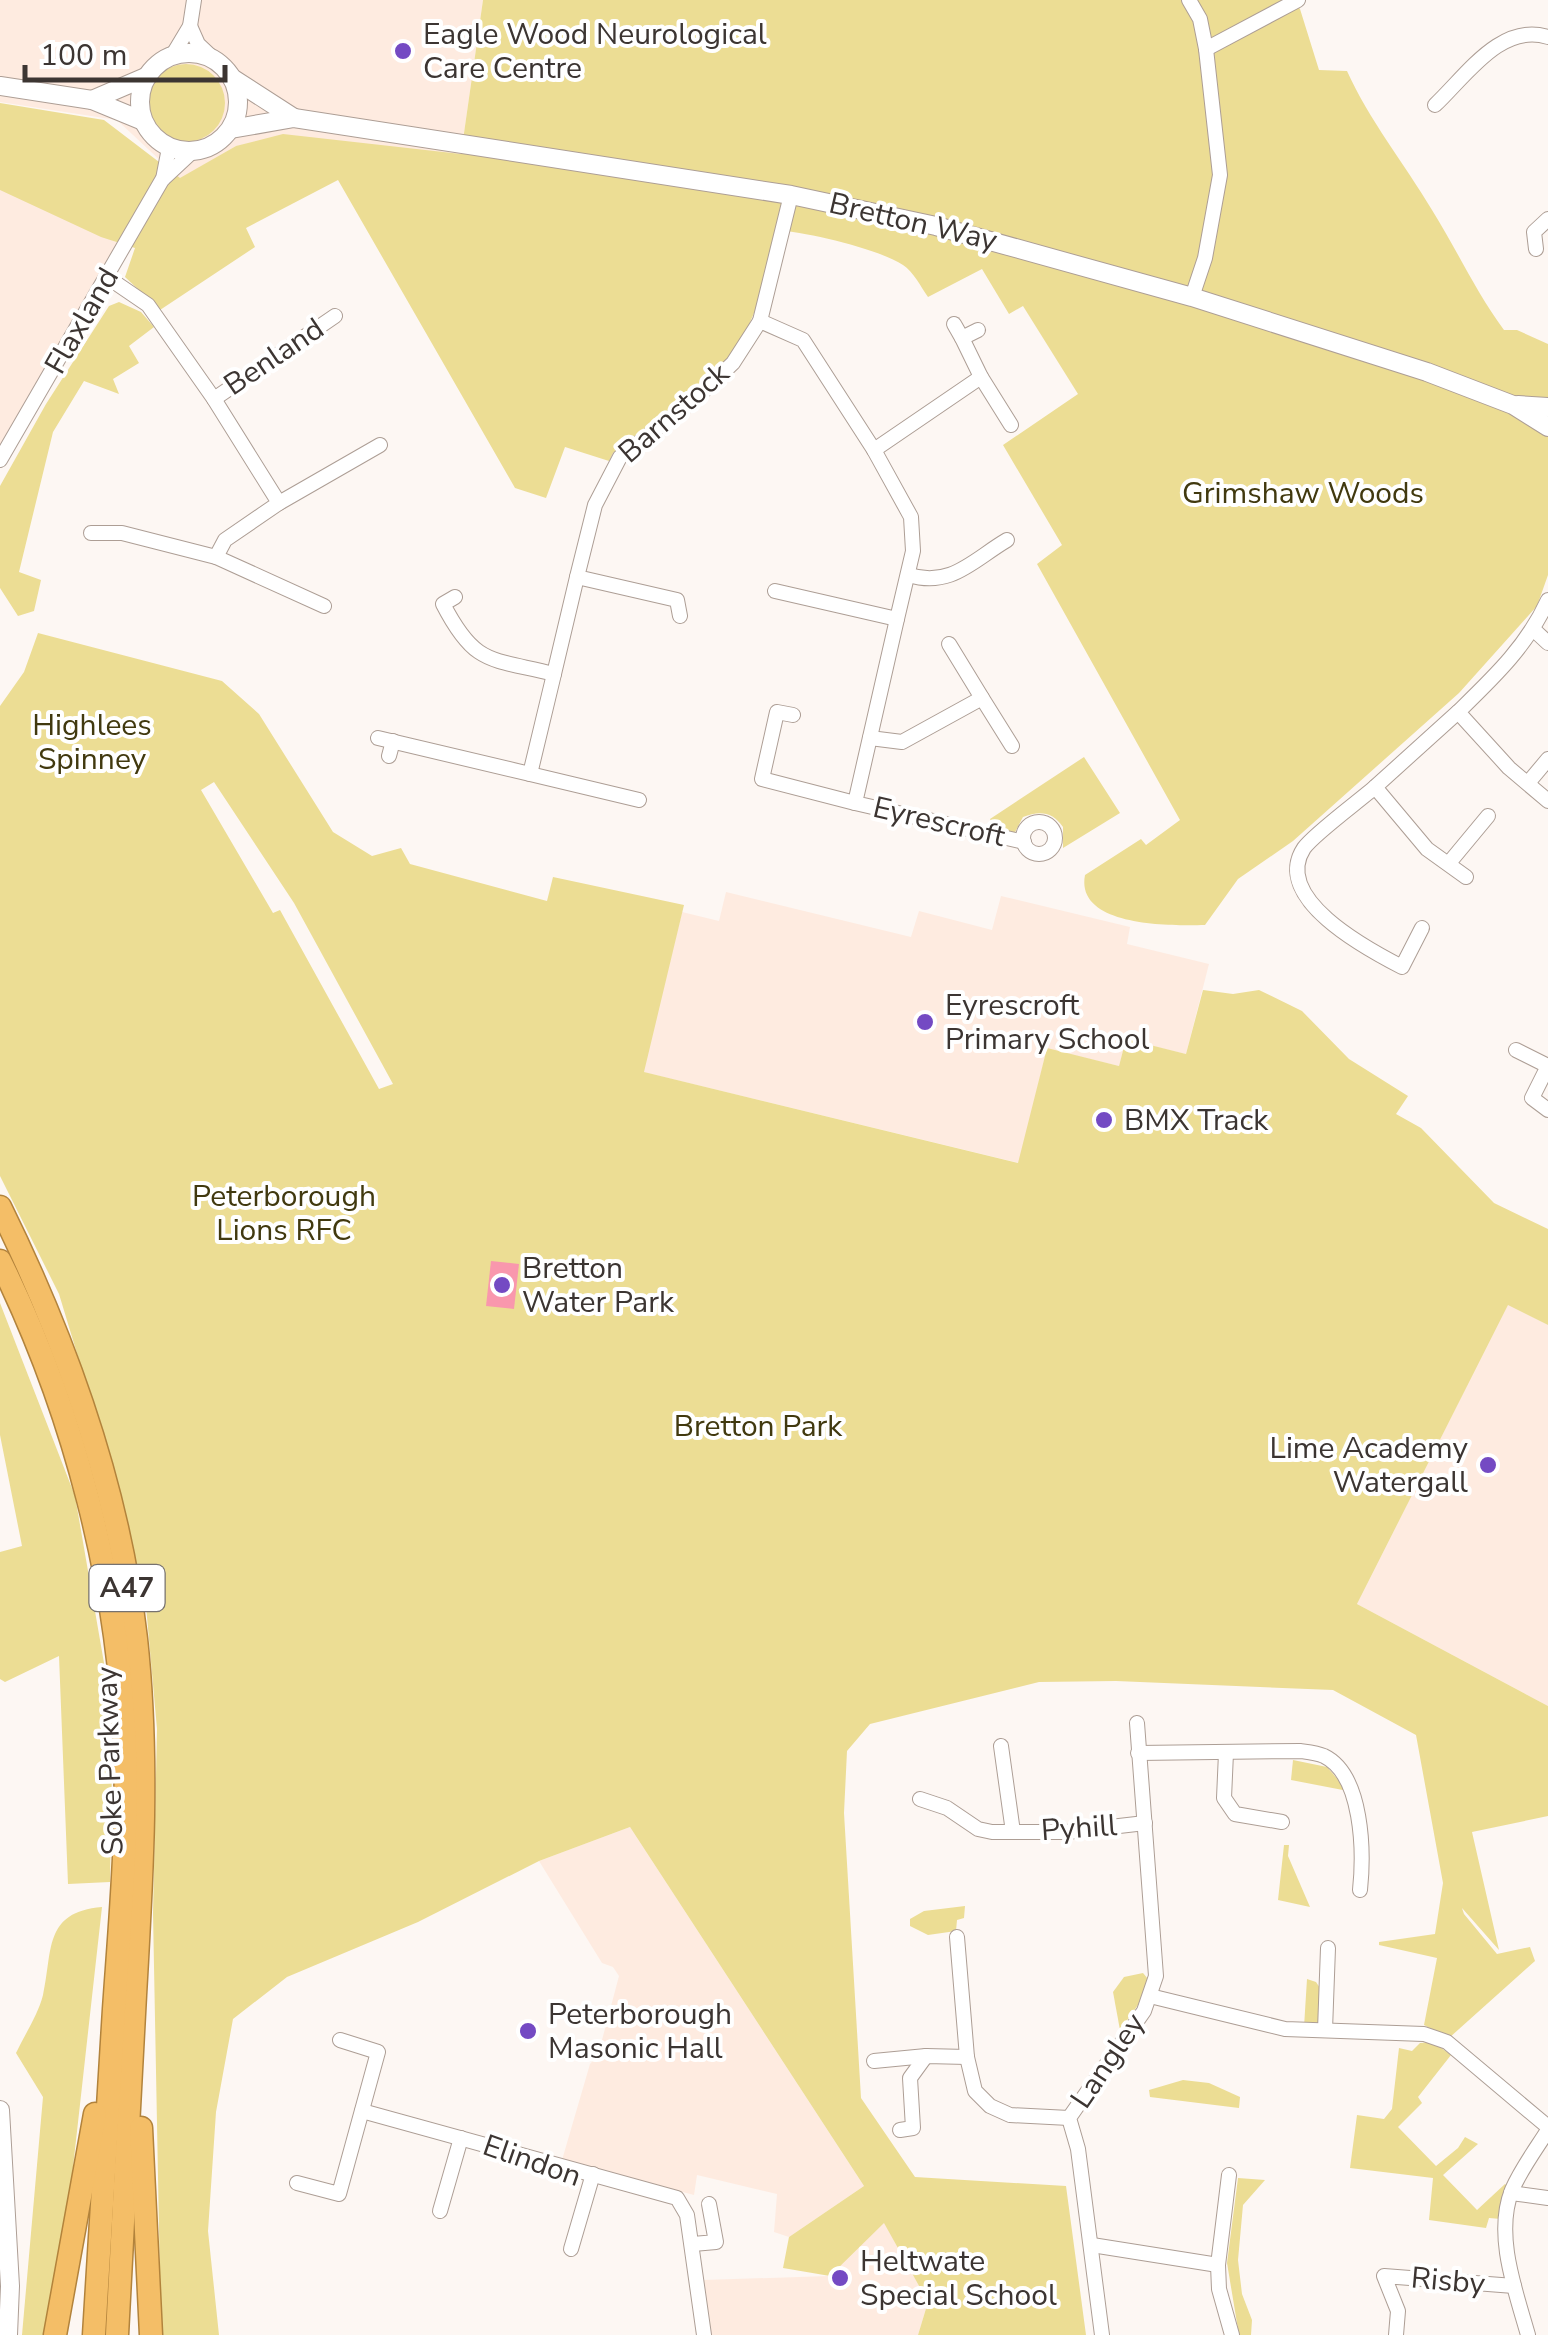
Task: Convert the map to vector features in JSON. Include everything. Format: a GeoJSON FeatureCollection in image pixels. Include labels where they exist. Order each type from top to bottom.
{"type":"FeatureCollection","features":[{"type":"Feature","properties":{"kind":"highway","name":"Soke Parkway"},"geometry":{"type":"LineString","coordinates":[[0,1207],[40,1288],[95,1449],[123,1560],[136,1638],[144,1766],[144,1850],[117,2335]]}},
{"type":"Feature","properties":{"kind":"highway","name":"Soke Parkway"},"geometry":{"type":"LineString","coordinates":[[0,1261],[24,1310],[78,1460],[116,1646],[125,1749],[125,1840],[94,2335]]}},
{"type":"Feature","properties":{"kind":"highway","name":"A47"},"geometry":{"type":"LineString","coordinates":[[136,1990],[151,2335]]}},
{"type":"Feature","properties":{"kind":"highway","name":"A47"},"geometry":{"type":"LineString","coordinates":[[55,2335],[114,2012]]}},
{"type":"Feature","properties":{"kind":"street"},"geometry":{"type":"LineString","coordinates":[[172,56],[190,26],[194,0]]}},
{"type":"Feature","properties":{"kind":"street"},"geometry":{"type":"LineString","coordinates":[[1189,0],[1200,19],[1206,50],[1220,175],[1205,258],[1192,297]]}},
{"type":"Feature","properties":{"kind":"street"},"geometry":{"type":"LineString","coordinates":[[1206,50],[1298,0]]}},
{"type":"Feature","properties":{"kind":"street"},"geometry":{"type":"LineString","coordinates":[[190,26],[198,44],[216,61],[232,78],[238,104],[231,129],[214,145],[192,152],[169,148],[144,122],[140,94],[148,76],[172,56],[202,54],[216,61]]}},
{"type":"Feature","properties":{"kind":"street"},"geometry":{"type":"LineString","coordinates":[[1435,105],[1453,97],[1484,56],[1512,35],[1528,32],[1548,36]]}},
{"type":"Feature","properties":{"kind":"street"},"geometry":{"type":"LineString","coordinates":[[92,100],[148,76]]}},
{"type":"Feature","properties":{"kind":"street","name":"Bretton Way"},"geometry":{"type":"LineString","coordinates":[[232,78],[294,118]]}},
{"type":"Feature","properties":{"kind":"street"},"geometry":{"type":"LineString","coordinates":[[0,86],[92,100],[144,122]]}},
{"type":"Feature","properties":{"kind":"street","name":"Bretton Way"},"geometry":{"type":"LineString","coordinates":[[231,129],[294,118],[791,194],[955,231],[1192,297],[1427,372],[1513,405],[1548,427]]}},
{"type":"Feature","properties":{"kind":"street","name":"Flaxland"},"geometry":{"type":"LineString","coordinates":[[0,460],[162,180],[169,148]]}},
{"type":"Feature","properties":{"kind":"street","name":"Flaxland"},"geometry":{"type":"LineString","coordinates":[[162,180],[192,152]]}},
{"type":"Feature","properties":{"kind":"street","name":"Barnstock"},"geometry":{"type":"LineString","coordinates":[[530,774],[595,505],[620,457],[734,364],[760,321],[791,194]]}},
{"type":"Feature","properties":{"kind":"street"},"geometry":{"type":"LineString","coordinates":[[1536,249],[1529,228],[1548,219]]}},
{"type":"Feature","properties":{"kind":"street","name":"Benland"},"geometry":{"type":"LineString","coordinates":[[107,277],[148,305],[214,399],[278,503]]}},
{"type":"Feature","properties":{"kind":"street","name":"Benland"},"geometry":{"type":"LineString","coordinates":[[214,399],[336,316]]}},
{"type":"Feature","properties":{"kind":"street","name":"Eyrescroft"},"geometry":{"type":"LineString","coordinates":[[760,321],[803,340],[874,450],[911,517],[913,551],[909,575],[855,802]]}},
{"type":"Feature","properties":{"kind":"street"},"geometry":{"type":"LineString","coordinates":[[954,324],[1011,425]]}},
{"type":"Feature","properties":{"kind":"street"},"geometry":{"type":"LineString","coordinates":[[962,338],[978,330]]}},
{"type":"Feature","properties":{"kind":"street"},"geometry":{"type":"LineString","coordinates":[[874,450],[981,377]]}},
{"type":"Feature","properties":{"kind":"street","name":"Bretton Way"},"geometry":{"type":"LineString","coordinates":[[1513,405],[1548,407]]}},
{"type":"Feature","properties":{"kind":"street"},"geometry":{"type":"LineString","coordinates":[[216,557],[225,540],[278,503],[380,445]]}},
{"type":"Feature","properties":{"kind":"street"},"geometry":{"type":"LineString","coordinates":[[90,533],[122,533],[216,557],[324,606]]}},
{"type":"Feature","properties":{"kind":"street"},"geometry":{"type":"LineString","coordinates":[[909,575],[929,582],[951,576],[991,558],[1006,540]]}},
{"type":"Feature","properties":{"kind":"street"},"geometry":{"type":"LineString","coordinates":[[577,576],[677,600],[680,616]]}},
{"type":"Feature","properties":{"kind":"street"},"geometry":{"type":"LineString","coordinates":[[774,590],[797,589],[898,619]]}},
{"type":"Feature","properties":{"kind":"street"},"geometry":{"type":"LineString","coordinates":[[455,597],[443,604],[470,648],[482,656],[554,674]]}},
{"type":"Feature","properties":{"kind":"street"},"geometry":{"type":"LineString","coordinates":[[1422,928],[1402,968],[1357,944],[1302,894],[1296,870],[1304,848],[1504,668],[1534,630],[1548,600]]}},
{"type":"Feature","properties":{"kind":"street"},"geometry":{"type":"LineString","coordinates":[[1534,630],[1548,644]]}},
{"type":"Feature","properties":{"kind":"street"},"geometry":{"type":"LineString","coordinates":[[949,644],[1012,746]]}},
{"type":"Feature","properties":{"kind":"street"},"geometry":{"type":"LineString","coordinates":[[870,738],[902,742],[982,698]]}},
{"type":"Feature","properties":{"kind":"street","name":"Eyrescroft"},"geometry":{"type":"LineString","coordinates":[[793,715],[777,712],[762,779],[1024,842]]}},
{"type":"Feature","properties":{"kind":"street"},"geometry":{"type":"LineString","coordinates":[[1458,712],[1509,768],[1548,801]]}},
{"type":"Feature","properties":{"kind":"street"},"geometry":{"type":"LineString","coordinates":[[387,745],[530,774],[628,803]]}},
{"type":"Feature","properties":{"kind":"street"},"geometry":{"type":"LineString","coordinates":[[1528,783],[1548,759]]}},
{"type":"Feature","properties":{"kind":"street"},"geometry":{"type":"LineString","coordinates":[[1375,787],[1427,849],[1466,877]]}},
{"type":"Feature","properties":{"kind":"street"},"geometry":{"type":"LineString","coordinates":[[1449,862],[1488,816]]}},
{"type":"Feature","properties":{"kind":"street"},"geometry":{"type":"LineString","coordinates":[[1516,1050],[1548,1066],[1532,1098],[1548,1110]]}},
{"type":"Feature","properties":{"kind":"street","name":"Langley"},"geometry":{"type":"LineString","coordinates":[[1102,2335],[1078,2149],[1069,2118],[1144,2011],[1156,1976],[1137,1723]]}},
{"type":"Feature","properties":{"kind":"street","name":"Pyhill"},"geometry":{"type":"LineString","coordinates":[[1001,1746],[1012,1832]]}},
{"type":"Feature","properties":{"kind":"street"},"geometry":{"type":"LineString","coordinates":[[1138,1753],[1323,1755],[1344,1772],[1355,1802],[1363,1865],[1360,1890]]}},
{"type":"Feature","properties":{"kind":"street"},"geometry":{"type":"LineString","coordinates":[[1226,1753],[1224,1798],[1235,1814],[1282,1822]]}},
{"type":"Feature","properties":{"kind":"street","name":"Pyhill"},"geometry":{"type":"LineString","coordinates":[[920,1799],[946,1808],[978,1829],[1067,1832],[1144,1823]]}},
{"type":"Feature","properties":{"kind":"street"},"geometry":{"type":"LineString","coordinates":[[957,1937],[967,2057],[975,2091],[990,2106],[1010,2115],[1069,2118]]}},
{"type":"Feature","properties":{"kind":"street"},"geometry":{"type":"LineString","coordinates":[[1326,2030],[1328,1948]]}},
{"type":"Feature","properties":{"kind":"street","name":"Langley"},"geometry":{"type":"LineString","coordinates":[[1150,1996],[1285,2030],[1408,2032],[1447,2042],[1548,2128]]}},
{"type":"Feature","properties":{"kind":"street"},"geometry":{"type":"LineString","coordinates":[[297,2182],[338,2194],[378,2052],[340,2040]]}},
{"type":"Feature","properties":{"kind":"street"},"geometry":{"type":"LineString","coordinates":[[900,2130],[913,2128],[910,2078],[926,2056]]}},
{"type":"Feature","properties":{"kind":"street"},"geometry":{"type":"LineString","coordinates":[[874,2061],[967,2057]]}},
{"type":"Feature","properties":{"kind":"street"},"geometry":{"type":"LineString","coordinates":[[0,2110],[8,2335]]}},
{"type":"Feature","properties":{"kind":"street","name":"Elindon"},"geometry":{"type":"LineString","coordinates":[[362,2111],[593,2174],[571,2250]]}},
{"type":"Feature","properties":{"kind":"street","name":"Risby"},"geometry":{"type":"LineString","coordinates":[[1528,2335],[1509,2264],[1511,2192],[1548,2128]]}},
{"type":"Feature","properties":{"kind":"street","name":"Elindon"},"geometry":{"type":"LineString","coordinates":[[440,2210],[461,2138]]}},
{"type":"Feature","properties":{"kind":"street"},"geometry":{"type":"LineString","coordinates":[[593,2174],[676,2198],[687,2215],[693,2244],[704,2335]]}},
{"type":"Feature","properties":{"kind":"street"},"geometry":{"type":"LineString","coordinates":[[1229,2175],[1218,2265],[1219,2288],[1232,2335]]}},
{"type":"Feature","properties":{"kind":"street"},"geometry":{"type":"LineString","coordinates":[[1511,2192],[1548,2198]]}},
{"type":"Feature","properties":{"kind":"street"},"geometry":{"type":"LineString","coordinates":[[693,2244],[716,2242],[709,2204]]}},
{"type":"Feature","properties":{"kind":"street"},"geometry":{"type":"LineString","coordinates":[[1092,2245],[1218,2265]]}},
{"type":"Feature","properties":{"kind":"street","name":"Risby"},"geometry":{"type":"LineString","coordinates":[[1396,2335],[1398,2311],[1384,2276],[1514,2286]]}},
{"type":"Feature","properties":{"kind":"shaded area"},"geometry":{"type":"Polygon","coordinates":[[[0,0],[483,0],[461,154],[236,146],[180,179],[117,120],[0,102],[0,0]]]}},
{"type":"Feature","properties":{"kind":"shaded area"},"geometry":{"type":"Polygon","coordinates":[[[0,188],[122,245],[0,459],[0,188]]]}},
{"type":"Feature","properties":{"kind":"shaded area","name":"Eyrescroft Primary School"},"geometry":{"type":"Polygon","coordinates":[[[726,892],[911,937],[919,911],[992,930],[1001,896],[1130,927],[1127,944],[1209,964],[1186,1054],[1126,1040],[1119,1066],[1047,1049],[1019,1163],[643,1072],[682,912],[719,921],[726,892]]]}},
{"type":"Feature","properties":{"kind":"shaded area","name":"Bretton Water Park"},"geometry":{"type":"Polygon","coordinates":[[[491,1261],[519,1264],[514,1309],[486,1306],[491,1261]]]}},
{"type":"Feature","properties":{"kind":"shaded area","name":"Lime Academy Watergall"},"geometry":{"type":"Polygon","coordinates":[[[1508,1304],[1548,1325],[1548,1706],[1357,1604],[1508,1304]]]}},
{"type":"Feature","properties":{"kind":"shaded area"},"geometry":{"type":"Polygon","coordinates":[[[630,1827],[864,2186],[789,2237],[774,2232],[777,2194],[697,2175],[694,2195],[562,2160],[590,2064],[598,2055],[619,1976],[613,1967],[602,1963],[539,1861],[630,1827]]]}},
{"type":"Feature","properties":{"kind":"shaded area","name":"Heltwate Special School"},"geometry":{"type":"Polygon","coordinates":[[[884,2222],[928,2302],[918,2335],[710,2335],[703,2280],[829,2276],[884,2222]]]}},
{"type":"Feature","properties":{"kind":"green space","name":"Grimshaw Woods"},"geometry":{"type":"Polygon","coordinates":[[[483,0],[1292,0],[1300,9],[1319,70],[1347,71],[1504,330],[1517,330],[1548,344],[1548,575],[1537,606],[1459,693],[1293,841],[1238,879],[1205,925],[1128,920],[1095,905],[1086,892],[1085,875],[1141,839],[1146,845],[1180,820],[1037,564],[1062,545],[1003,445],[1078,394],[1023,306],[1009,314],[982,269],[928,297],[910,271],[892,259],[842,242],[777,230],[754,313],[743,336],[713,375],[613,453],[609,461],[565,447],[546,498],[515,488],[338,180],[246,228],[255,247],[160,310],[125,277],[135,248],[101,237],[0,190],[0,103],[104,120],[180,178],[236,146],[283,134],[461,154],[483,0]]]}},
{"type":"Feature","properties":{"kind":"green space"},"geometry":{"type":"Polygon","coordinates":[[[186,64],[201,67],[213,76],[222,88],[222,118],[213,130],[201,139],[186,142],[171,139],[159,130],[150,118],[147,103],[150,88],[159,76],[171,67],[186,64]]]}},
{"type":"Feature","properties":{"kind":"green space"},"geometry":{"type":"Polygon","coordinates":[[[119,302],[141,312],[154,327],[129,346],[139,363],[113,379],[119,394],[84,381],[53,432],[19,572],[41,580],[34,611],[18,616],[0,588],[0,486],[46,404],[109,306],[119,302]]]}},
{"type":"Feature","properties":{"kind":"green space","name":"Bretton Park"},"geometry":{"type":"Polygon","coordinates":[[[38,633],[222,681],[259,714],[333,832],[372,856],[401,848],[410,864],[547,901],[553,877],[684,905],[644,1072],[1018,1163],[1047,1048],[1119,1066],[1126,1039],[1186,1054],[1203,990],[1233,994],[1259,990],[1302,1011],[1349,1059],[1408,1096],[1396,1114],[1421,1128],[1494,1203],[1548,1229],[1548,1325],[1508,1305],[1357,1604],[1548,1706],[1548,1816],[1472,1832],[1499,1950],[1462,1908],[1497,1954],[1530,1947],[1535,1961],[1449,2038],[1424,2025],[1437,1958],[1379,1945],[1435,1934],[1443,1883],[1416,1735],[1333,1690],[1116,1681],[1039,1682],[870,1724],[847,1751],[844,1813],[861,2098],[915,2177],[1066,2186],[1086,2335],[918,2335],[928,2302],[884,2223],[830,2276],[783,2268],[789,2237],[864,2186],[630,1827],[539,1861],[418,1922],[287,1977],[233,2019],[216,2112],[208,2231],[219,2335],[161,2335],[153,1913],[157,1729],[146,1606],[112,1469],[59,1294],[0,1176],[0,706],[24,672],[38,633]],[[214,782],[201,790],[273,913],[280,910],[379,1089],[393,1084],[294,903],[214,782]]]}},
{"type":"Feature","properties":{"kind":"green space"},"geometry":{"type":"Polygon","coordinates":[[[1084,757],[1120,813],[1063,848],[1063,827],[1046,814],[1023,817],[1014,834],[994,826],[990,819],[1084,757]]]}},
{"type":"Feature","properties":{"kind":"green space"},"geometry":{"type":"Polygon","coordinates":[[[0,1303],[75,1496],[104,1663],[112,1766],[110,1882],[68,1884],[59,1656],[5,1682],[0,1679],[0,1552],[22,1546],[0,1435],[0,1303]]]}},
{"type":"Feature","properties":{"kind":"green space"},"geometry":{"type":"Polygon","coordinates":[[[1293,1760],[1327,1767],[1348,1791],[1291,1780],[1293,1760]]]}},
{"type":"Feature","properties":{"kind":"green space"},"geometry":{"type":"Polygon","coordinates":[[[1284,1845],[1289,1845],[1288,1856],[1310,1907],[1278,1900],[1284,1845]]]}},
{"type":"Feature","properties":{"kind":"green space"},"geometry":{"type":"Polygon","coordinates":[[[965,1906],[964,1918],[957,1920],[956,1931],[928,1935],[910,1926],[910,1919],[924,1911],[965,1906]]]}},
{"type":"Feature","properties":{"kind":"green space"},"geometry":{"type":"Polygon","coordinates":[[[102,1907],[67,2221],[48,2335],[22,2335],[43,2097],[16,2053],[41,2002],[54,1936],[60,1925],[83,1910],[102,1907]]]}},
{"type":"Feature","properties":{"kind":"green space"},"geometry":{"type":"Polygon","coordinates":[[[1143,1973],[1148,1979],[1138,2005],[1120,2030],[1113,1992],[1124,1977],[1143,1973]]]}},
{"type":"Feature","properties":{"kind":"green space"},"geometry":{"type":"Polygon","coordinates":[[[1307,1979],[1316,1982],[1322,1991],[1318,2022],[1313,2027],[1304,2027],[1307,1979]]]}},
{"type":"Feature","properties":{"kind":"green space"},"geometry":{"type":"Polygon","coordinates":[[[1433,2042],[1451,2055],[1418,2097],[1422,2103],[1398,2127],[1436,2166],[1465,2137],[1478,2144],[1443,2175],[1477,2210],[1505,2184],[1508,2187],[1501,2219],[1489,2218],[1486,2228],[1429,2220],[1433,2178],[1350,2168],[1357,2115],[1384,2119],[1392,2109],[1399,2048],[1412,2051],[1420,2043],[1433,2042]]]}},
{"type":"Feature","properties":{"kind":"green space"},"geometry":{"type":"Polygon","coordinates":[[[1183,2080],[1209,2083],[1240,2097],[1239,2108],[1150,2097],[1149,2090],[1183,2080]]]}},
{"type":"Feature","properties":{"kind":"green space"},"geometry":{"type":"Polygon","coordinates":[[[1238,2178],[1265,2180],[1243,2205],[1238,2260],[1242,2294],[1252,2320],[1251,2335],[1239,2335],[1227,2263],[1238,2178]]]}},
{"type":"Feature","properties":{"kind":"place","name":"Eagle Wood Neurological Care Centre"},"geometry":{"type":"Point","coordinates":[403,51]}},
{"type":"Feature","properties":{"kind":"place","name":"Eyrescroft Primary School"},"geometry":{"type":"Point","coordinates":[925,1022]}},
{"type":"Feature","properties":{"kind":"place","name":"BMX Track"},"geometry":{"type":"Point","coordinates":[1104,1120]}},
{"type":"Feature","properties":{"kind":"place","name":"Bretton Water Park"},"geometry":{"type":"Point","coordinates":[502,1285]}},
{"type":"Feature","properties":{"kind":"place","name":"Lime Academy Watergall"},"geometry":{"type":"Point","coordinates":[1488,1465]}},
{"type":"Feature","properties":{"kind":"place","name":"Peterborough Masonic Hall"},"geometry":{"type":"Point","coordinates":[528,2031]}},
{"type":"Feature","properties":{"kind":"place","name":"Heltwate Special School"},"geometry":{"type":"Point","coordinates":[840,2278]}},
{"type":"Feature","properties":{"kind":"park label","name":"Highlees Spinney"},"geometry":{"type":"Point","coordinates":[92,742]}},
{"type":"Feature","properties":{"kind":"park label","name":"Peterborough Lions RFC"},"geometry":{"type":"Point","coordinates":[284,1213]}}]}
